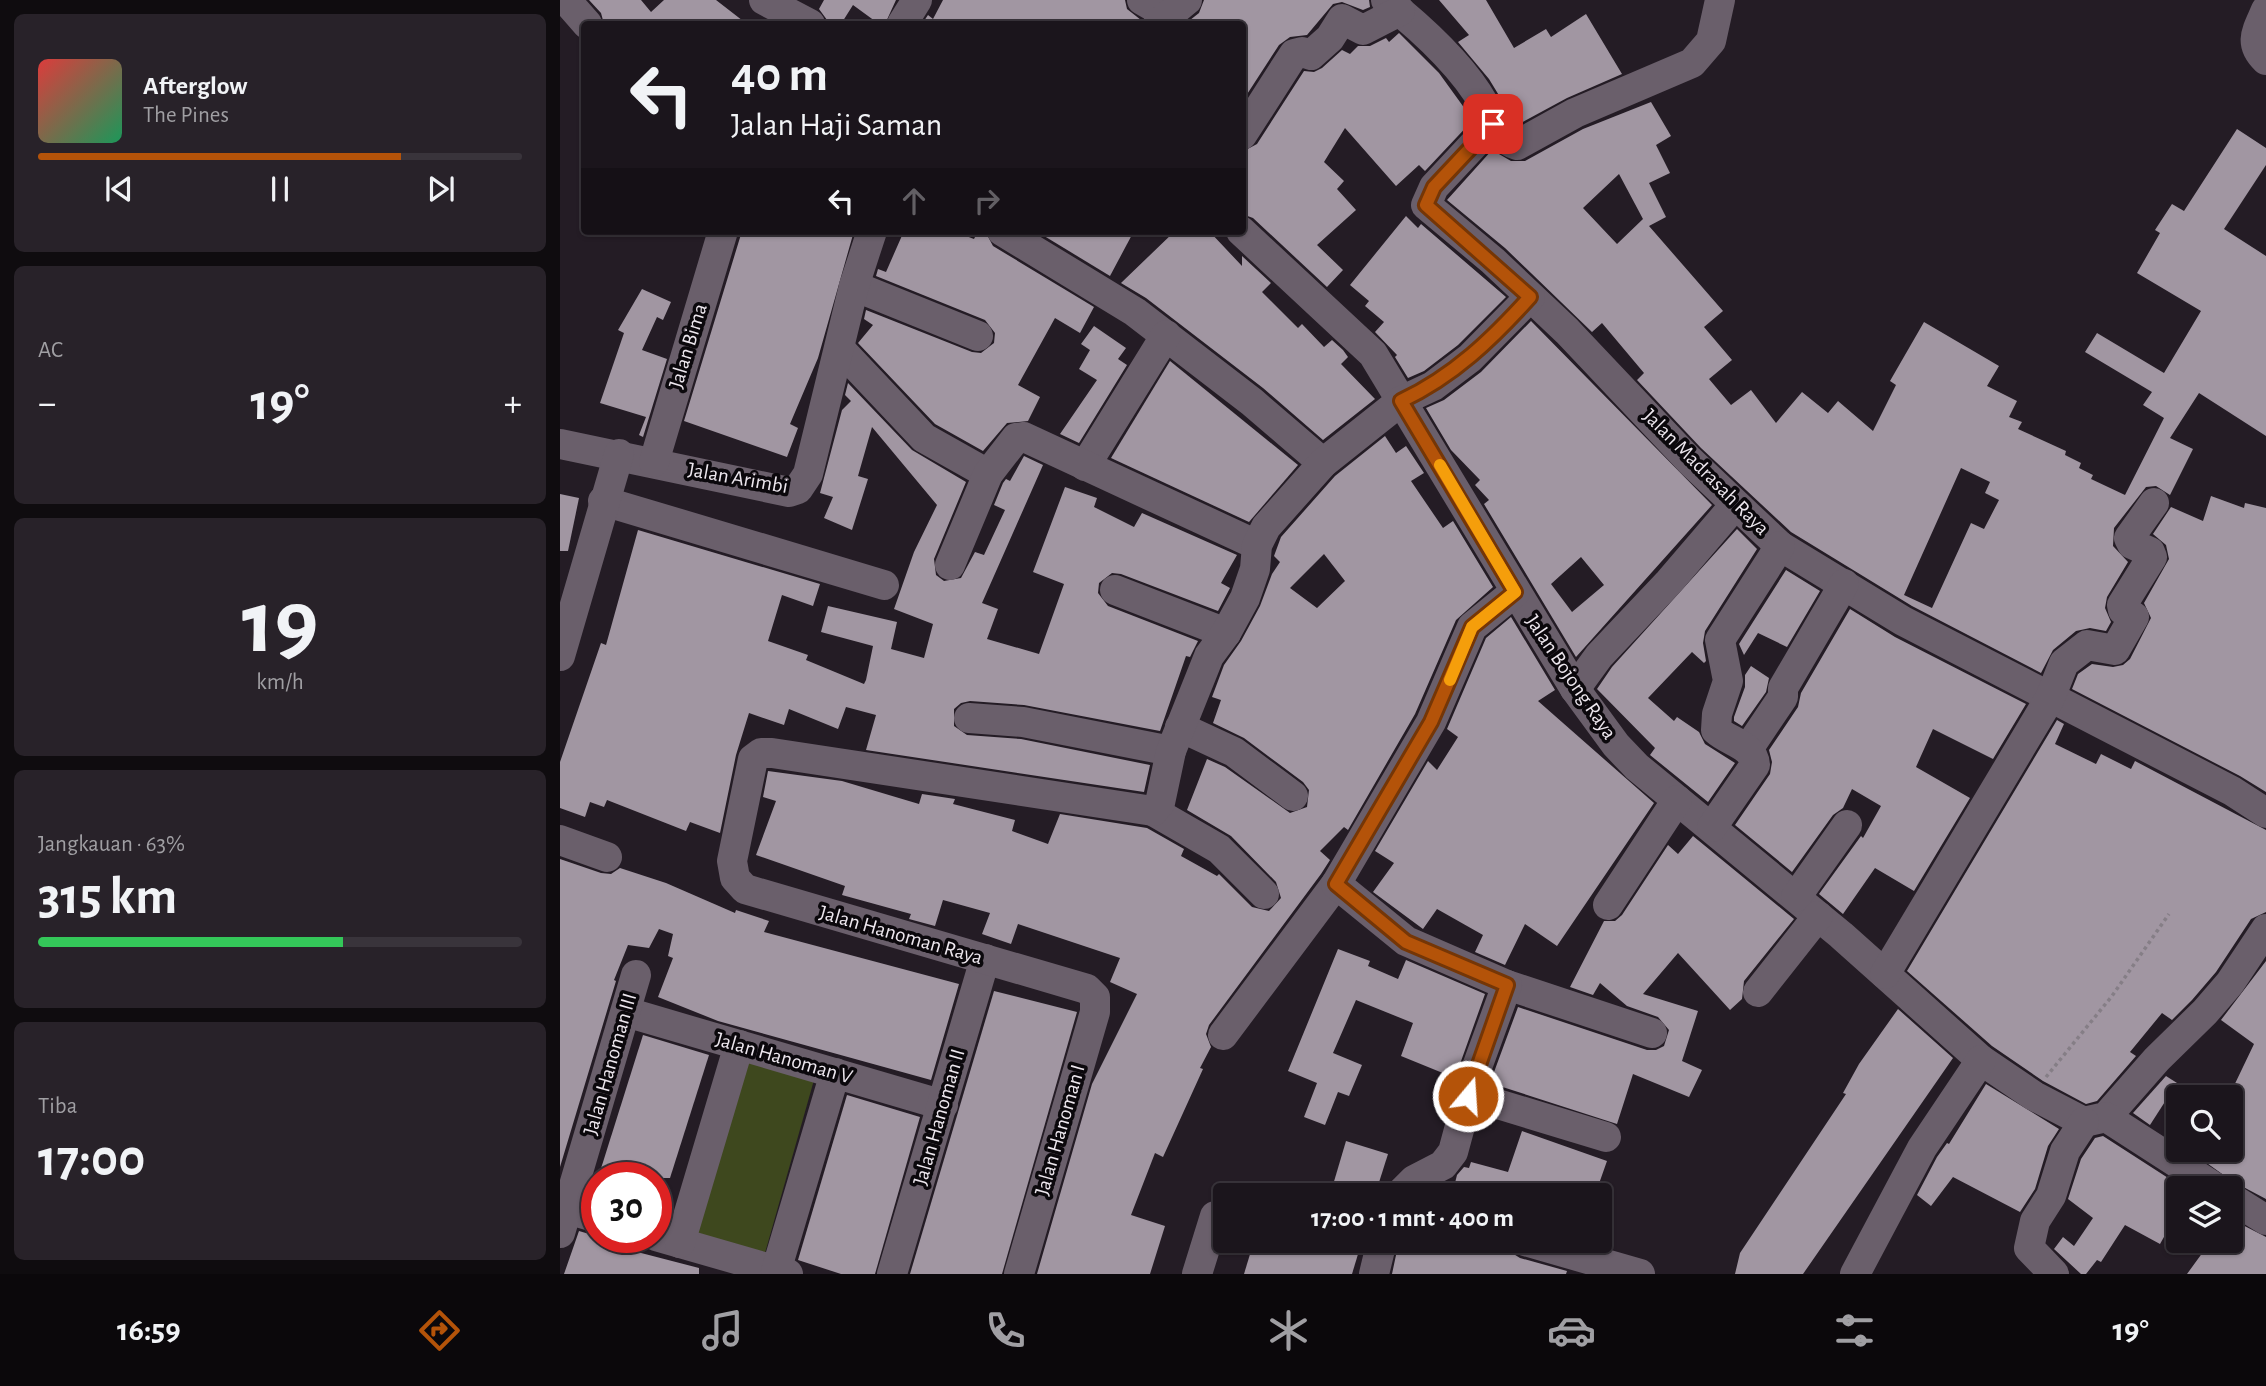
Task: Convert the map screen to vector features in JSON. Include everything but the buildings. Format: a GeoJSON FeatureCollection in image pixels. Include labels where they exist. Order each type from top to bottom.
{"type":"FeatureCollection","features":[{"type":"Feature","properties":{"kind":"street"},"geometry":{"type":"LineString","coordinates":[[566,0],[584,21]]}},
{"type":"Feature","properties":{"kind":"street"},"geometry":{"type":"LineString","coordinates":[[764,0],[804,21]]}},
{"type":"Feature","properties":{"kind":"street"},"geometry":{"type":"LineString","coordinates":[[904,21],[916,0]]}},
{"type":"Feature","properties":{"kind":"street"},"geometry":{"type":"LineString","coordinates":[[1142,0],[1171,13]]}},
{"type":"Feature","properties":{"kind":"street"},"geometry":{"type":"LineString","coordinates":[[1246,129],[1294,54],[1302,52],[1311,55],[1318,52],[1342,19],[1363,30],[1393,5],[1462,74],[1484,103],[1493,124],[1517,145],[1623,91],[1692,63],[1711,41],[1720,0]]}},
{"type":"Feature","properties":{"kind":"street"},"geometry":{"type":"LineString","coordinates":[[2266,10],[2254,41],[2255,48],[2266,60]]}},
{"type":"Feature","properties":{"kind":"street","name":"Jalan Madrasah Raya"},"geometry":{"type":"LineString","coordinates":[[1493,124],[1434,187],[1426,205],[1530,297],[1735,505],[1780,546],[1903,621],[2220,785],[2266,813]]}},
{"type":"Feature","properties":{"kind":"street","name":"Jalan Bima"},"geometry":{"type":"LineString","coordinates":[[654,462],[722,235]]}},
{"type":"Feature","properties":{"kind":"street","name":"Jalan Arimbi"},"geometry":{"type":"LineString","coordinates":[[560,444],[619,454],[789,492],[798,489],[808,474],[854,286],[871,235]]}},
{"type":"Feature","properties":{"kind":"street"},"geometry":{"type":"LineString","coordinates":[[1012,235],[1135,312],[1252,402],[1323,463]]}},
{"type":"Feature","properties":{"kind":"street","name":"Jalan Bojong Raya"},"geometry":{"type":"LineString","coordinates":[[1245,235],[1373,354],[1575,689],[1616,745],[1677,800],[1885,974],[1981,1060],[2034,1096],[2095,1119],[2195,1176]]}},
{"type":"Feature","properties":{"kind":"street"},"geometry":{"type":"LineString","coordinates":[[854,286],[978,337]]}},
{"type":"Feature","properties":{"kind":"street"},"geometry":{"type":"LineString","coordinates":[[1264,894],[1219,849],[1153,811],[1160,803],[1176,739],[1209,656],[1226,633],[1248,589],[1255,569],[1257,545],[1266,527],[1323,463],[1401,401],[1433,386],[1470,358],[1530,297]]}},
{"type":"Feature","properties":{"kind":"street"},"geometry":{"type":"LineString","coordinates":[[1085,466],[1166,335]]}},
{"type":"Feature","properties":{"kind":"street"},"geometry":{"type":"LineString","coordinates":[[840,349],[925,438],[988,474]]}},
{"type":"Feature","properties":{"kind":"street"},"geometry":{"type":"LineString","coordinates":[[950,565],[988,474],[1016,438],[1024,437],[1257,545]]}},
{"type":"Feature","properties":{"kind":"street"},"geometry":{"type":"LineString","coordinates":[[562,644],[619,454]]}},
{"type":"Feature","properties":{"kind":"street"},"geometry":{"type":"LineString","coordinates":[[603,501],[884,585]]}},
{"type":"Feature","properties":{"kind":"street"},"geometry":{"type":"LineString","coordinates":[[1885,974],[2050,698],[2066,660],[2087,645],[2115,650],[2133,623],[2134,617],[2123,610],[2122,605],[2152,557],[2150,552],[2132,544],[2129,538],[2154,503]]}},
{"type":"Feature","properties":{"kind":"street"},"geometry":{"type":"LineString","coordinates":[[1575,689],[1599,656],[1669,582],[1735,505]]}},
{"type":"Feature","properties":{"kind":"street"},"geometry":{"type":"LineString","coordinates":[[1712,827],[1753,770],[1755,760],[1748,749],[1716,730],[1717,714],[1728,681],[1720,640],[1780,546]]}},
{"type":"Feature","properties":{"kind":"street"},"geometry":{"type":"LineString","coordinates":[[1748,749],[1783,697],[1783,688],[1844,584]]}},
{"type":"Feature","properties":{"kind":"street"},"geometry":{"type":"LineString","coordinates":[[1115,590],[1226,633]]}},
{"type":"Feature","properties":{"kind":"street"},"geometry":{"type":"LineString","coordinates":[[1223,1034],[1336,884],[1431,722],[1472,627],[1515,592]]}},
{"type":"Feature","properties":{"kind":"street"},"geometry":{"type":"LineString","coordinates":[[969,718],[1176,739],[1234,752],[1293,796]]}},
{"type":"Feature","properties":{"kind":"street","name":"Jalan Hanoman Raya"},"geometry":{"type":"LineString","coordinates":[[1087,989],[745,889],[735,878],[732,861],[747,795],[749,769],[753,759],[761,753],[1153,811]]}},
{"type":"Feature","properties":{"kind":"street"},"geometry":{"type":"LineString","coordinates":[[1608,905],[1677,800]]}},
{"type":"Feature","properties":{"kind":"street"},"geometry":{"type":"LineString","coordinates":[[1758,992],[1807,907],[1847,825]]}},
{"type":"Feature","properties":{"kind":"street"},"geometry":{"type":"LineString","coordinates":[[560,840],[607,857]]}},
{"type":"Feature","properties":{"kind":"street"},"geometry":{"type":"LineString","coordinates":[[1336,884],[1406,942],[1507,985],[1652,1033]]}},
{"type":"Feature","properties":{"kind":"street"},"geometry":{"type":"LineString","coordinates":[[2054,1274],[2029,1248],[2035,1221],[2051,1196],[2065,1152],[2214,1002],[2266,929]]}},
{"type":"Feature","properties":{"kind":"street","name":"Jalan Hanoman II"},"geometry":{"type":"LineString","coordinates":[[892,1274],[985,960]]}},
{"type":"Feature","properties":{"kind":"street","name":"Jalan Hanoman III"},"geometry":{"type":"LineString","coordinates":[[564,1221],[636,975]]}},
{"type":"Feature","properties":{"kind":"street"},"geometry":{"type":"LineString","coordinates":[[1411,1183],[1443,1165],[1453,1153],[1468,1096],[1507,985]]}},
{"type":"Feature","properties":{"kind":"street","name":"Jalan Hanoman I"},"geometry":{"type":"LineString","coordinates":[[1019,1274],[1095,1012],[1095,997],[1087,989]]}},
{"type":"Feature","properties":{"kind":"street","name":"Jalan Hanoman V"},"geometry":{"type":"LineString","coordinates":[[625,1012],[943,1105]]}},
{"type":"Feature","properties":{"kind":"street"},"geometry":{"type":"LineString","coordinates":[[672,1228],[739,1045]]}},
{"type":"Feature","properties":{"kind":"street"},"geometry":{"type":"LineString","coordinates":[[1856,1274],[1922,1147],[1981,1060]]}},
{"type":"Feature","properties":{"kind":"street"},"geometry":{"type":"LineString","coordinates":[[672,1240],[782,1272],[835,1073]]}},
{"type":"Feature","properties":{"kind":"street"},"geometry":{"type":"LineString","coordinates":[[1468,1096],[1606,1138]]}},
{"type":"Feature","properties":{"kind":"street"},"geometry":{"type":"LineString","coordinates":[[2243,1203],[2264,1213]]}},
{"type":"Feature","properties":{"kind":"street"},"geometry":{"type":"LineString","coordinates":[[1197,1274],[1213,1219]]}},
{"type":"Feature","properties":{"kind":"street"},"geometry":{"type":"LineString","coordinates":[[1374,1274],[1379,1253]]}},
{"type":"Feature","properties":{"kind":"street"},"geometry":{"type":"LineString","coordinates":[[1567,1253],[1640,1274]]}},
{"type":"Feature","properties":{"kind":"path"},"geometry":{"type":"LineString","coordinates":[[2034,1096],[2057,1060],[2125,979],[2169,914]]}},
{"type":"Feature","properties":{"kind":"green space"},"geometry":{"type":"Polygon","coordinates":[[[723,1055],[814,1080],[763,1260],[672,1234],[723,1055]]]}},
{"type":"Feature","properties":{"kind":"slow traffic"},"geometry":{"type":"LineString","coordinates":[[1440,465],[1515,592],[1472,627],[1450,680]]}},
{"type":"Feature","properties":{"kind":"route"},"geometry":{"type":"LineString","coordinates":[[1468,1096],[1507,985],[1406,942],[1366,912],[1336,884],[1431,722],[1464,650],[1468,633],[1478,621],[1515,592],[1401,401],[1433,386],[1470,358],[1497,334],[1530,297],[1493,261],[1426,205],[1434,187],[1493,124]]}}]}
